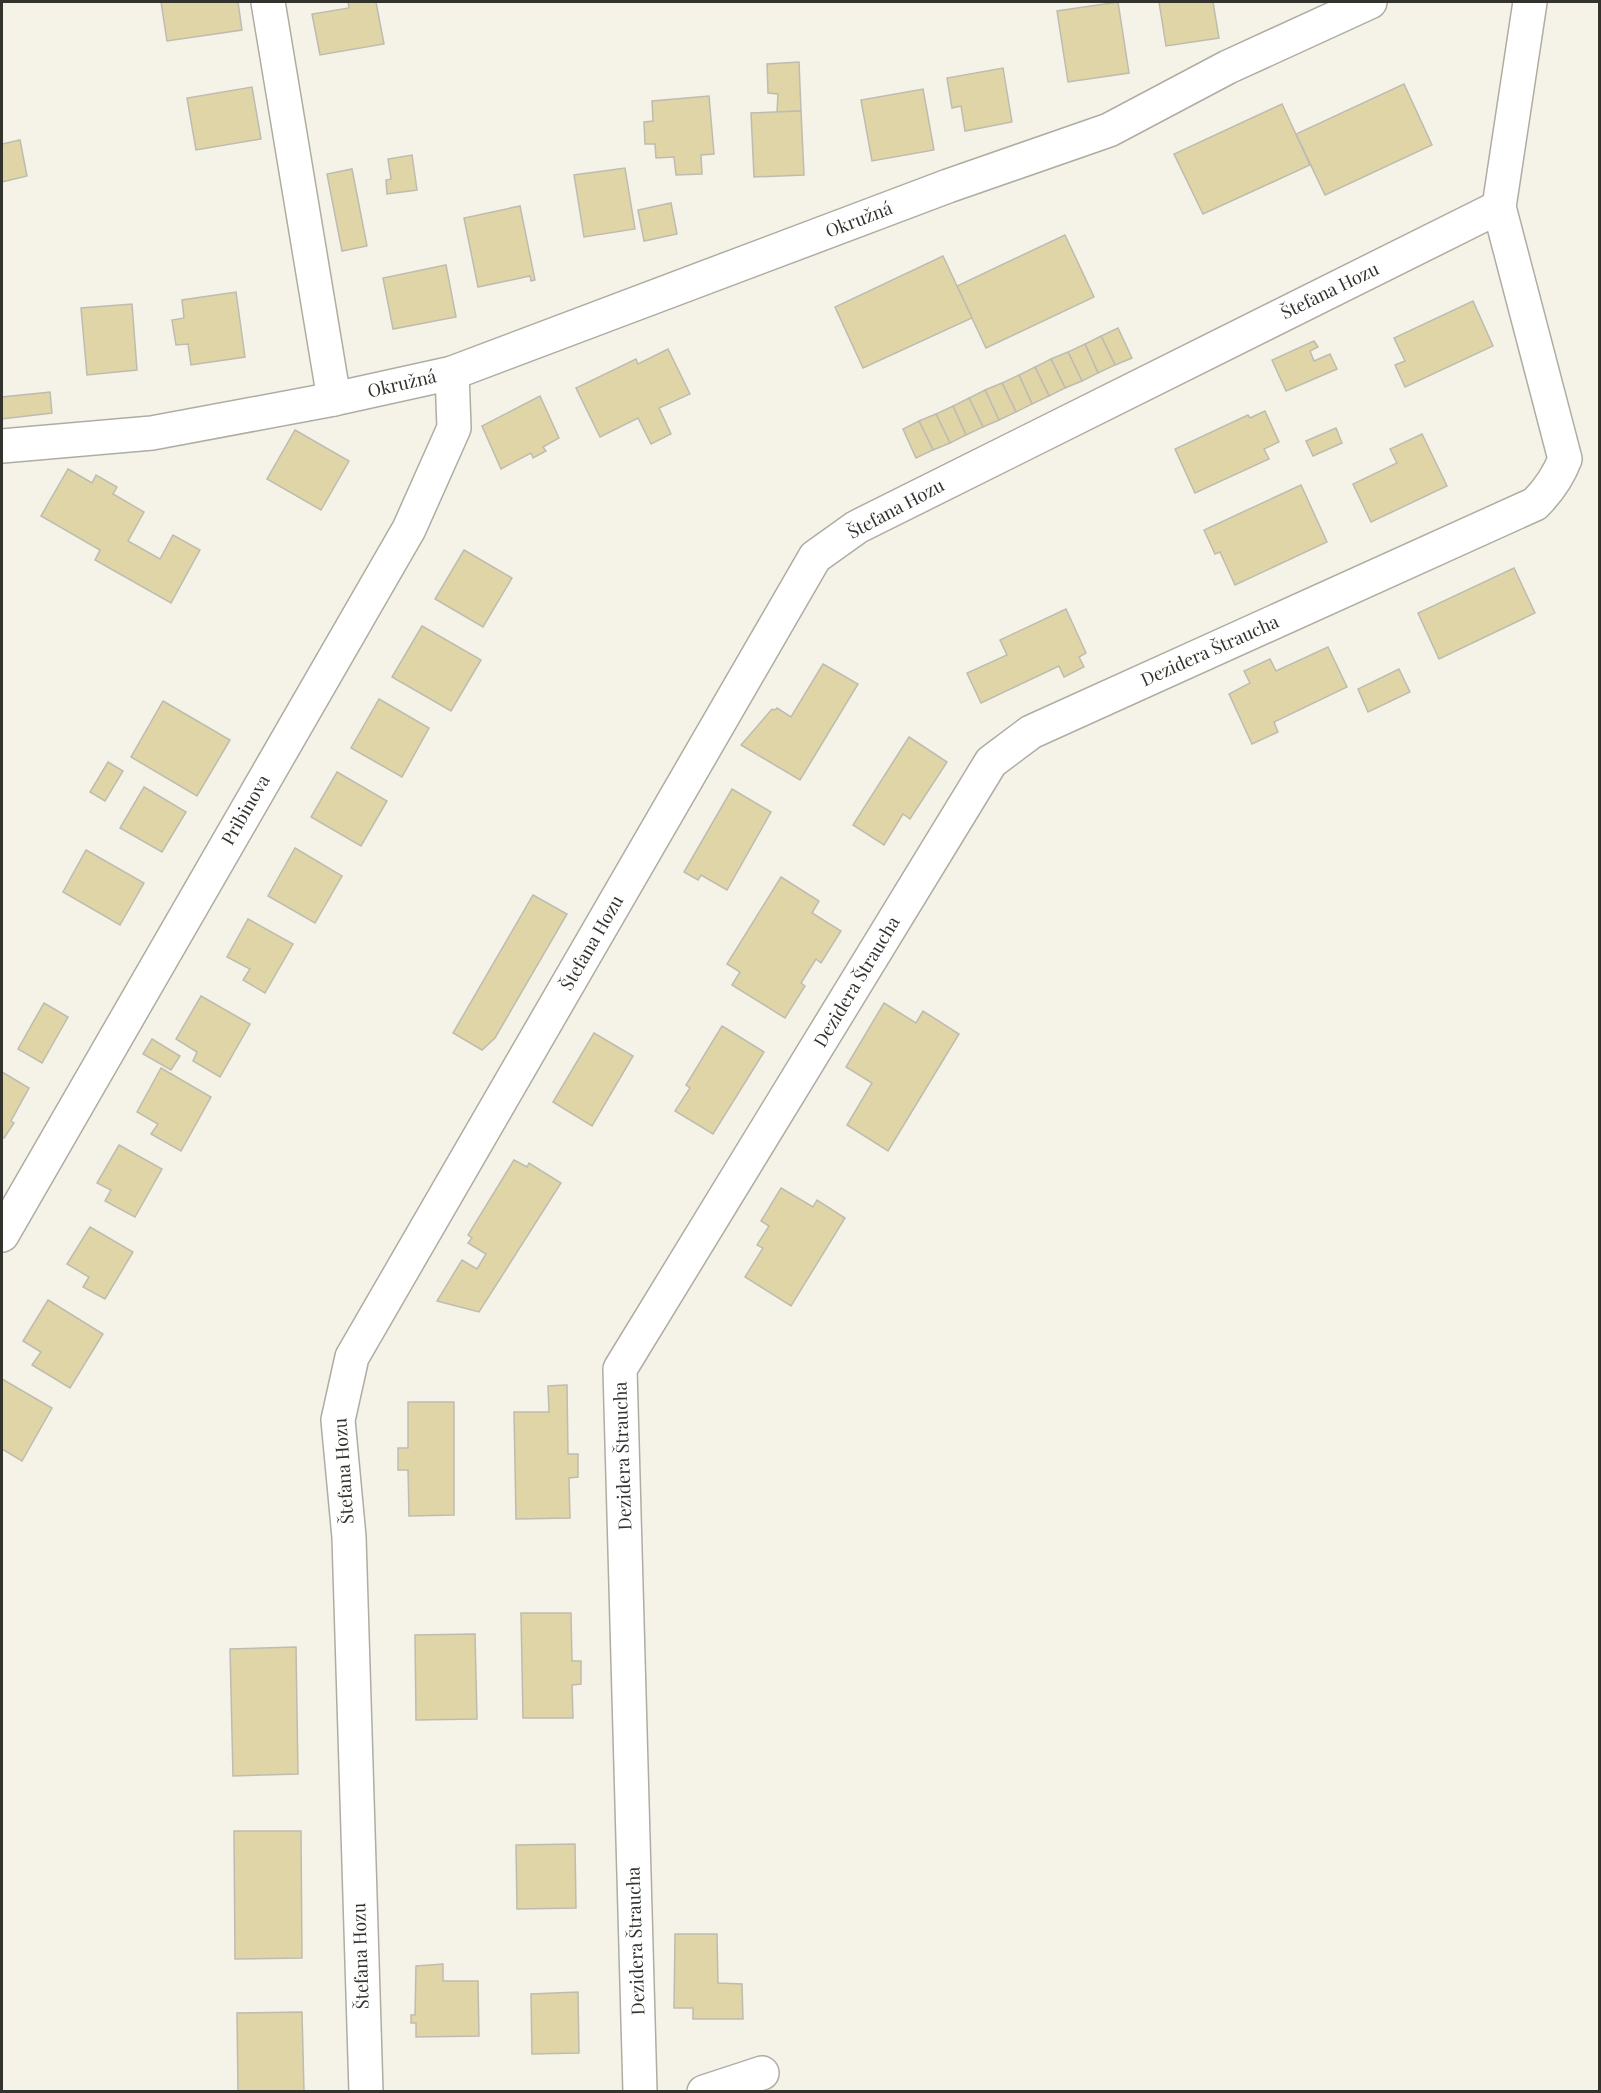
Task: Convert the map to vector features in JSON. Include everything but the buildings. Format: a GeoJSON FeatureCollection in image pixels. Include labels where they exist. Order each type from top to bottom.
{"type":"FeatureCollection","features":[{"type":"Feature","properties":{"kind":"street"},"geometry":{"type":"LineString","coordinates":[[268,2],[334,399]]}},
{"type":"Feature","properties":{"kind":"street","name":"Okružná"},"geometry":{"type":"LineString","coordinates":[[2,446],[152,433],[334,399],[452,373],[937,190],[1109,130],[1228,67],[1370,2]]}},
{"type":"Feature","properties":{"kind":"street"},"geometry":{"type":"LineString","coordinates":[[1499,207],[1530,2]]}},
{"type":"Feature","properties":{"kind":"street","name":"Štefana Hozu"},"geometry":{"type":"LineString","coordinates":[[366,2091],[349,1537],[338,1420],[352,1357],[814,557],[857,527],[1499,207]]}},
{"type":"Feature","properties":{"kind":"street","name":"Dezidera Štraucha"},"geometry":{"type":"LineString","coordinates":[[640,2091],[620,1369],[991,762],[1031,732],[1535,504],[1547,492],[1558,476],[1565,459],[1499,207]]}},
{"type":"Feature","properties":{"kind":"street","name":"Pribinova"},"geometry":{"type":"LineString","coordinates":[[2,1235],[409,529],[454,428],[452,373]]}},
{"type":"Feature","properties":{"kind":"street"},"geometry":{"type":"LineString","coordinates":[[704,2091],[762,2073]]}}]}
